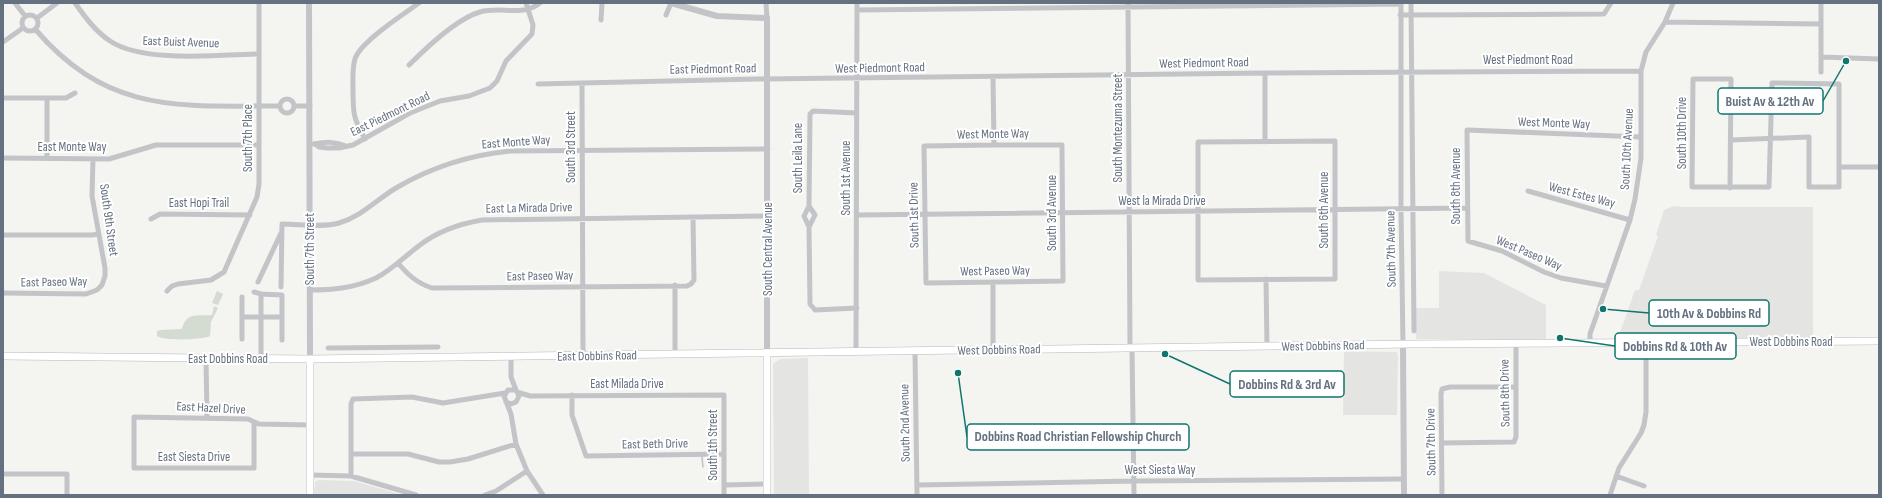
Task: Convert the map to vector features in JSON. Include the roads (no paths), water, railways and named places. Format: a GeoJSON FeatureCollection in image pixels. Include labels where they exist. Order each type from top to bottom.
{"type":"FeatureCollection","features":[{"type":"Feature","properties":{"kind":"main road","name":"West Dobbins Road"},"geometry":{"type":"LineString","coordinates":[[767,353],[1879,341]]}},
{"type":"Feature","properties":{"kind":"main road","name":"East Dobbins Road"},"geometry":{"type":"LineString","coordinates":[[3,356],[78,358],[344,359],[767,353]]}},
{"type":"Feature","properties":{"kind":"main road","name":"South Central Avenue"},"geometry":{"type":"LineString","coordinates":[[767,353],[767,495]]}},
{"type":"Feature","properties":{"kind":"main road","name":"South 7th Street"},"geometry":{"type":"LineString","coordinates":[[310,359],[310,495]]}},
{"type":"Feature","properties":{"kind":"street"},"geometry":{"type":"LineString","coordinates":[[15,3],[25,16]]}},
{"type":"Feature","properties":{"kind":"street"},"geometry":{"type":"LineString","coordinates":[[36,18],[57,3]]}},
{"type":"Feature","properties":{"kind":"street","name":"East Buist Avenue"},"geometry":{"type":"LineString","coordinates":[[75,3],[90,23],[111,42],[133,51],[151,55],[258,54]]}},
{"type":"Feature","properties":{"kind":"street","name":"South 7th Place"},"geometry":{"type":"LineString","coordinates":[[167,291],[172,286],[178,284],[211,280],[224,272],[257,197],[259,184],[260,106],[258,54],[259,3]]}},
{"type":"Feature","properties":{"kind":"street","name":"South 7th Street"},"geometry":{"type":"LineString","coordinates":[[309,3],[312,144],[310,224],[310,359]]}},
{"type":"Feature","properties":{"kind":"street"},"geometry":{"type":"LineString","coordinates":[[365,139],[355,122],[354,114],[353,70],[355,58],[373,37],[419,3]]}},
{"type":"Feature","properties":{"kind":"street"},"geometry":{"type":"LineString","coordinates":[[526,3],[528,9]]}},
{"type":"Feature","properties":{"kind":"street"},"geometry":{"type":"LineString","coordinates":[[408,65],[451,28],[467,17],[488,10],[513,12],[528,9],[540,3]]}},
{"type":"Feature","properties":{"kind":"street"},"geometry":{"type":"LineString","coordinates":[[601,20],[602,3]]}},
{"type":"Feature","properties":{"kind":"street"},"geometry":{"type":"LineString","coordinates":[[666,15],[673,3],[717,16],[766,18]]}},
{"type":"Feature","properties":{"kind":"street","name":"South Central Avenue"},"geometry":{"type":"LineString","coordinates":[[766,3],[768,79],[767,353]]}},
{"type":"Feature","properties":{"kind":"street","name":"South 1st Avenue"},"geometry":{"type":"LineString","coordinates":[[856,352],[857,3]]}},
{"type":"Feature","properties":{"kind":"street"},"geometry":{"type":"LineString","coordinates":[[857,10],[1128,5],[1401,3]]}},
{"type":"Feature","properties":{"kind":"street","name":"South 7th Avenue"},"geometry":{"type":"LineString","coordinates":[[1401,3],[1400,72],[1404,495]]}},
{"type":"Feature","properties":{"kind":"street","name":"South 7th Avenue"},"geometry":{"type":"LineString","coordinates":[[1412,3],[1411,71],[1414,331]]}},
{"type":"Feature","properties":{"kind":"street"},"geometry":{"type":"LineString","coordinates":[[1400,15],[1604,14],[1611,3]]}},
{"type":"Feature","properties":{"kind":"street","name":"South 10th Avenue"},"geometry":{"type":"LineString","coordinates":[[1590,344],[1590,334],[1630,220],[1638,185],[1641,137],[1641,71],[1646,52],[1665,22],[1673,3]]}},
{"type":"Feature","properties":{"kind":"street"},"geometry":{"type":"LineString","coordinates":[[1821,3],[1821,72]]}},
{"type":"Feature","properties":{"kind":"street","name":"South Montezuma Street"},"geometry":{"type":"LineString","coordinates":[[1128,5],[1129,212],[1134,495]]}},
{"type":"Feature","properties":{"kind":"street","name":"East Piedmont Road"},"geometry":{"type":"LineString","coordinates":[[312,144],[327,148],[339,148],[353,145],[393,122],[440,101],[469,96],[490,88],[497,81],[506,61],[532,34],[533,25],[528,9]]}},
{"type":"Feature","properties":{"kind":"street"},"geometry":{"type":"LineString","coordinates":[[25,16],[32,15],[36,18],[38,25],[35,30]]}},
{"type":"Feature","properties":{"kind":"street"},"geometry":{"type":"LineString","coordinates":[[25,16],[21,23],[23,28],[27,31],[35,30]]}},
{"type":"Feature","properties":{"kind":"street"},"geometry":{"type":"LineString","coordinates":[[1665,22],[1821,24]]}},
{"type":"Feature","properties":{"kind":"street"},"geometry":{"type":"LineString","coordinates":[[3,42],[23,28]]}},
{"type":"Feature","properties":{"kind":"street"},"geometry":{"type":"LineString","coordinates":[[35,30],[46,43],[77,69],[126,95],[172,105],[280,106]]}},
{"type":"Feature","properties":{"kind":"street"},"geometry":{"type":"LineString","coordinates":[[1821,57],[1879,58]]}},
{"type":"Feature","properties":{"kind":"street","name":"West Piedmont Road"},"geometry":{"type":"LineString","coordinates":[[768,79],[1411,71],[1641,71]]}},
{"type":"Feature","properties":{"kind":"street"},"geometry":{"type":"LineString","coordinates":[[1265,73],[1265,142],[1198,142],[1198,280],[1266,279],[1267,347]]}},
{"type":"Feature","properties":{"kind":"street"},"geometry":{"type":"LineString","coordinates":[[993,77],[994,145]]}},
{"type":"Feature","properties":{"kind":"street","name":"South 10th Drive"},"geometry":{"type":"LineString","coordinates":[[1730,188],[1692,187],[1693,78],[1731,79],[1731,140]]}},
{"type":"Feature","properties":{"kind":"street","name":"East Piedmont Road"},"geometry":{"type":"LineString","coordinates":[[538,84],[768,79]]}},
{"type":"Feature","properties":{"kind":"street","name":"South 3rd Street"},"geometry":{"type":"LineString","coordinates":[[582,83],[583,356]]}},
{"type":"Feature","properties":{"kind":"street"},"geometry":{"type":"LineString","coordinates":[[1731,140],[1730,188],[1769,187],[1770,138],[1772,83],[1839,84],[1839,187],[1809,187],[1809,138],[1770,138],[1731,140]]}},
{"type":"Feature","properties":{"kind":"street"},"geometry":{"type":"LineString","coordinates":[[3,98],[66,98],[75,93]]}},
{"type":"Feature","properties":{"kind":"street"},"geometry":{"type":"LineString","coordinates":[[47,98],[47,158]]}},
{"type":"Feature","properties":{"kind":"street"},"geometry":{"type":"LineString","coordinates":[[288,99],[292,101],[294,106],[292,111],[287,113],[282,111],[280,106],[282,100],[288,99]]}},
{"type":"Feature","properties":{"kind":"street"},"geometry":{"type":"LineString","coordinates":[[294,106],[310,106]]}},
{"type":"Feature","properties":{"kind":"street","name":"South Leila Lane"},"geometry":{"type":"LineString","coordinates":[[857,113],[813,111],[809,118],[809,206],[804,216],[809,227],[810,304],[815,310],[857,308]]}},
{"type":"Feature","properties":{"kind":"street","name":"West Monte Way"},"geometry":{"type":"LineString","coordinates":[[1467,130],[1641,137]]}},
{"type":"Feature","properties":{"kind":"street","name":"South 8th Avenue"},"geometry":{"type":"LineString","coordinates":[[1467,130],[1468,241]]}},
{"type":"Feature","properties":{"kind":"street","name":"South 6th Avenue"},"geometry":{"type":"LineString","coordinates":[[1265,142],[1335,141],[1334,210],[1336,279],[1266,279]]}},
{"type":"Feature","properties":{"kind":"street","name":"East Monte Way"},"geometry":{"type":"LineString","coordinates":[[3,158],[93,159],[117,157],[156,145],[259,145]]}},
{"type":"Feature","properties":{"kind":"street","name":"West Monte Way"},"geometry":{"type":"LineString","coordinates":[[924,146],[1062,145]]}},
{"type":"Feature","properties":{"kind":"street","name":"South 3rd Avenue"},"geometry":{"type":"LineString","coordinates":[[1062,145],[1063,281]]}},
{"type":"Feature","properties":{"kind":"street","name":"South 1st Drive"},"geometry":{"type":"LineString","coordinates":[[924,146],[926,283]]}},
{"type":"Feature","properties":{"kind":"street","name":"East Monte Way"},"geometry":{"type":"LineString","coordinates":[[282,230],[282,224],[338,223],[352,219],[388,193],[410,180],[444,165],[481,155],[511,151],[768,149]]}},
{"type":"Feature","properties":{"kind":"street","name":"South 9th Street"},"geometry":{"type":"LineString","coordinates":[[93,159],[92,196],[105,268],[102,285]]}},
{"type":"Feature","properties":{"kind":"street"},"geometry":{"type":"LineString","coordinates":[[1840,167],[1879,167]]}},
{"type":"Feature","properties":{"kind":"street","name":"West Estes Way"},"geometry":{"type":"LineString","coordinates":[[1528,192],[1630,220]]}},
{"type":"Feature","properties":{"kind":"street","name":"South Leila Lane"},"geometry":{"type":"LineString","coordinates":[[809,206],[815,215],[809,227]]}},
{"type":"Feature","properties":{"kind":"street","name":"West la Mirada Drive"},"geometry":{"type":"LineString","coordinates":[[857,215],[1467,208]]}},
{"type":"Feature","properties":{"kind":"street","name":"East Hopi Trail"},"geometry":{"type":"LineString","coordinates":[[150,219],[160,214],[250,215]]}},
{"type":"Feature","properties":{"kind":"street","name":"East La Mirada Drive"},"geometry":{"type":"LineString","coordinates":[[310,290],[340,289],[377,277],[433,236],[464,223],[482,220],[768,216]]}},
{"type":"Feature","properties":{"kind":"street","name":"East Paseo Way"},"geometry":{"type":"LineString","coordinates":[[398,263],[410,277],[420,284],[432,288],[583,287],[691,284],[694,280],[694,217]]}},
{"type":"Feature","properties":{"kind":"street"},"geometry":{"type":"LineString","coordinates":[[258,282],[282,230]]}},
{"type":"Feature","properties":{"kind":"street"},"geometry":{"type":"LineString","coordinates":[[281,287],[282,230]]}},
{"type":"Feature","properties":{"kind":"street"},"geometry":{"type":"LineString","coordinates":[[3,235],[99,234]]}},
{"type":"Feature","properties":{"kind":"street","name":"West Paseo Way"},"geometry":{"type":"LineString","coordinates":[[1468,241],[1502,251],[1544,272],[1561,278],[1606,286]]}},
{"type":"Feature","properties":{"kind":"street","name":"West Paseo Way"},"geometry":{"type":"LineString","coordinates":[[926,283],[1063,281]]}},
{"type":"Feature","properties":{"kind":"street"},"geometry":{"type":"LineString","coordinates":[[993,282],[993,351]]}},
{"type":"Feature","properties":{"kind":"street","name":"East Paseo Way"},"geometry":{"type":"LineString","coordinates":[[3,293],[86,294],[92,293],[102,285]]}},
{"type":"Feature","properties":{"kind":"street"},"geometry":{"type":"LineString","coordinates":[[674,285],[675,355]]}},
{"type":"Feature","properties":{"kind":"street"},"geometry":{"type":"LineString","coordinates":[[254,292],[261,294],[282,295],[282,340]]}},
{"type":"Feature","properties":{"kind":"street"},"geometry":{"type":"LineString","coordinates":[[261,294],[261,359]]}},
{"type":"Feature","properties":{"kind":"street"},"geometry":{"type":"LineString","coordinates":[[242,297],[242,339]]}},
{"type":"Feature","properties":{"kind":"street"},"geometry":{"type":"LineString","coordinates":[[242,317],[282,317]]}},
{"type":"Feature","properties":{"kind":"street","name":"South 8th Drive"},"geometry":{"type":"LineString","coordinates":[[1442,443],[1514,442],[1516,437],[1516,344]]}},
{"type":"Feature","properties":{"kind":"street"},"geometry":{"type":"LineString","coordinates":[[1610,495],[1619,468],[1641,434],[1646,418],[1646,344]]}},
{"type":"Feature","properties":{"kind":"street"},"geometry":{"type":"LineString","coordinates":[[426,347],[426,358]]}},
{"type":"Feature","properties":{"kind":"street"},"geometry":{"type":"LineString","coordinates":[[328,348],[438,347]]}},
{"type":"Feature","properties":{"kind":"street"},"geometry":{"type":"LineString","coordinates":[[344,348],[344,359]]}},
{"type":"Feature","properties":{"kind":"street","name":"South 2nd Avenue"},"geometry":{"type":"LineString","coordinates":[[915,351],[916,495]]}},
{"type":"Feature","properties":{"kind":"street"},"geometry":{"type":"LineString","coordinates":[[511,357],[511,377],[506,392],[506,400],[511,414],[516,444],[527,471],[544,495]]}},
{"type":"Feature","properties":{"kind":"street"},"geometry":{"type":"LineString","coordinates":[[206,358],[206,418]]}},
{"type":"Feature","properties":{"kind":"street"},"geometry":{"type":"LineString","coordinates":[[511,377],[517,391],[517,401],[511,414]]}},
{"type":"Feature","properties":{"kind":"street","name":"South 7th Drive"},"geometry":{"type":"LineString","coordinates":[[1442,495],[1442,389],[1450,387],[1516,387]]}},
{"type":"Feature","properties":{"kind":"street"},"geometry":{"type":"LineString","coordinates":[[351,476],[353,399],[412,397],[443,403],[490,396],[506,392],[510,389],[517,391]]}},
{"type":"Feature","properties":{"kind":"street","name":"East Milada Drive"},"geometry":{"type":"LineString","coordinates":[[517,391],[530,396]]}},
{"type":"Feature","properties":{"kind":"street","name":"East Beth Drive"},"geometry":{"type":"LineString","coordinates":[[572,395],[572,415],[586,456],[724,454]]}},
{"type":"Feature","properties":{"kind":"street","name":"East Milada Drive"},"geometry":{"type":"LineString","coordinates":[[517,401],[530,396],[724,395]]}},
{"type":"Feature","properties":{"kind":"street","name":"South 1th Street"},"geometry":{"type":"LineString","coordinates":[[724,395],[724,495]]}},
{"type":"Feature","properties":{"kind":"street"},"geometry":{"type":"LineString","coordinates":[[490,396],[506,400],[511,404],[517,401]]}},
{"type":"Feature","properties":{"kind":"street","name":"East Hazel Drive"},"geometry":{"type":"LineString","coordinates":[[134,468],[134,416],[248,419],[254,423],[310,425]]}},
{"type":"Feature","properties":{"kind":"street","name":"East Siesta Drive"},"geometry":{"type":"LineString","coordinates":[[134,468],[254,468],[254,423]]}},
{"type":"Feature","properties":{"kind":"street"},"geometry":{"type":"LineString","coordinates":[[351,454],[408,454],[439,462],[450,462],[468,459],[516,444]]}},
{"type":"Feature","properties":{"kind":"street"},"geometry":{"type":"LineString","coordinates":[[485,495],[527,471]]}},
{"type":"Feature","properties":{"kind":"street"},"geometry":{"type":"LineString","coordinates":[[3,474],[67,474],[67,495]]}},
{"type":"Feature","properties":{"kind":"street"},"geometry":{"type":"LineString","coordinates":[[310,476],[351,476],[416,495]]}},
{"type":"Feature","properties":{"kind":"street"},"geometry":{"type":"LineString","coordinates":[[1616,476],[1644,486]]}},
{"type":"Feature","properties":{"kind":"street","name":"West Siesta Way"},"geometry":{"type":"LineString","coordinates":[[917,485],[1134,481],[1404,479]]}},
{"type":"Feature","properties":{"kind":"street"},"geometry":{"type":"LineString","coordinates":[[724,484],[767,484]]}},
{"type":"Feature","properties":{"kind":"waterway"},"geometry":{"type":"LineString","coordinates":[[702,457],[703,467]]}},
{"type":"Feature","properties":{"kind":"place","name":"Buist Av & 12th Av"},"geometry":{"type":"Point","coordinates":[1846,61]}},
{"type":"Feature","properties":{"kind":"place","name":"10th Av & Dobbins Rd"},"geometry":{"type":"Point","coordinates":[1603,309]}},
{"type":"Feature","properties":{"kind":"place","name":"Dobbins Rd & 10th Av"},"geometry":{"type":"Point","coordinates":[1560,338]}},
{"type":"Feature","properties":{"kind":"place","name":"Dobbins Rd & 3rd Av"},"geometry":{"type":"Point","coordinates":[1165,354]}},
{"type":"Feature","properties":{"kind":"place","name":"Dobbins Road Christian Fellowship Church"},"geometry":{"type":"Point","coordinates":[958,373]}}]}
